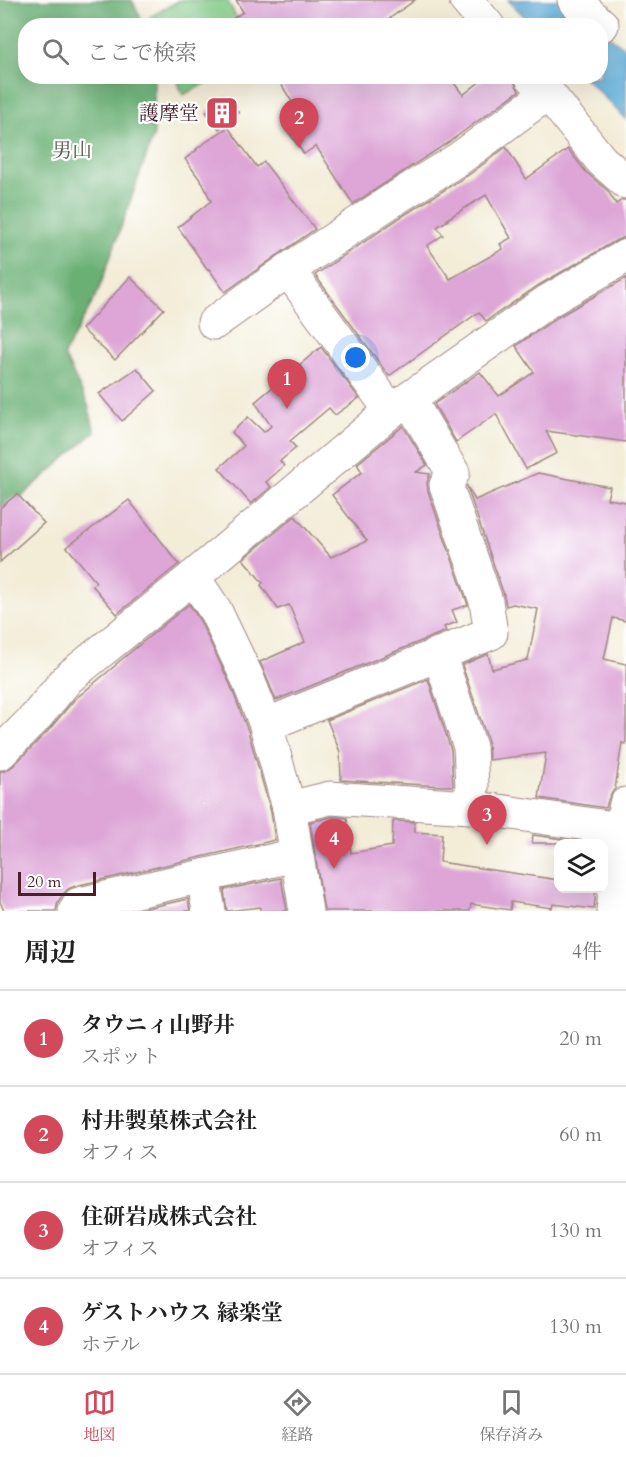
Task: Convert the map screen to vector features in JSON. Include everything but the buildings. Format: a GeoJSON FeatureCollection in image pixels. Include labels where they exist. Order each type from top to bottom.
{"type":"FeatureCollection","features":[{"type":"Feature","properties":{"kind":"street"},"geometry":{"type":"LineString","coordinates":[[466,0],[481,18]]}},
{"type":"Feature","properties":{"kind":"street"},"geometry":{"type":"LineString","coordinates":[[574,0],[594,18]]}},
{"type":"Feature","properties":{"kind":"street"},"geometry":{"type":"LineString","coordinates":[[214,323],[288,270],[460,158],[539,85],[601,160],[626,182]]}},
{"type":"Feature","properties":{"kind":"street"},"geometry":{"type":"LineString","coordinates":[[0,753],[35,718],[68,678],[400,405],[548,301],[626,256]]}},
{"type":"Feature","properties":{"kind":"street"},"geometry":{"type":"LineString","coordinates":[[266,725],[491,633],[486,601],[446,485],[453,473],[288,270]]}},
{"type":"Feature","properties":{"kind":"street"},"geometry":{"type":"LineString","coordinates":[[193,577],[215,610],[247,677],[266,725],[289,808],[306,911]]}},
{"type":"Feature","properties":{"kind":"street"},"geometry":{"type":"LineString","coordinates":[[439,654],[470,747],[471,807]]}},
{"type":"Feature","properties":{"kind":"street"},"geometry":{"type":"LineString","coordinates":[[289,808],[330,798],[624,816],[613,911]]}},
{"type":"Feature","properties":{"kind":"street"},"geometry":{"type":"LineString","coordinates":[[75,911],[79,904],[296,855]]}},
{"type":"Feature","properties":{"kind":"street"},"geometry":{"type":"LineString","coordinates":[[203,876],[209,911]]}},
{"type":"Feature","properties":{"kind":"green space","name":"男山"},"geometry":{"type":"Polygon","coordinates":[[[0,0],[132,0],[141,18],[18,18],[18,84],[154,84],[154,134],[98,292],[64,355],[88,405],[95,432],[0,515],[0,0]]]}},
{"type":"Feature","properties":{"kind":"green space"},"geometry":{"type":"Polygon","coordinates":[[[180,0],[227,0],[236,18],[150,18],[180,0]]]}},
{"type":"Feature","properties":{"kind":"green space"},"geometry":{"type":"Polygon","coordinates":[[[179,84],[204,84],[183,95],[179,84]]]}},
{"type":"Feature","properties":{"kind":"water"},"geometry":{"type":"Polygon","coordinates":[[[508,0],[566,0],[587,18],[526,18],[508,0]]]}},
{"type":"Feature","properties":{"kind":"water"},"geometry":{"type":"Polygon","coordinates":[[[608,35],[626,49],[626,119],[591,84],[608,84],[608,35]]]}},
{"type":"Feature","properties":{"kind":"place","name":"護摩堂"},"geometry":{"type":"Point","coordinates":[222,113]}},
{"type":"Feature","properties":{"kind":"place","name":"村井製菓株式会社"},"geometry":{"type":"Point","coordinates":[299,148]}},
{"type":"Feature","properties":{"kind":"place","name":"タウニィ山野井"},"geometry":{"type":"Point","coordinates":[287,409]}},
{"type":"Feature","properties":{"kind":"place","name":"住研岩成株式会社"},"geometry":{"type":"Point","coordinates":[487,845]}},
{"type":"Feature","properties":{"kind":"place","name":"ゲストハウス 縁楽堂"},"geometry":{"type":"Point","coordinates":[334,869]}}]}
